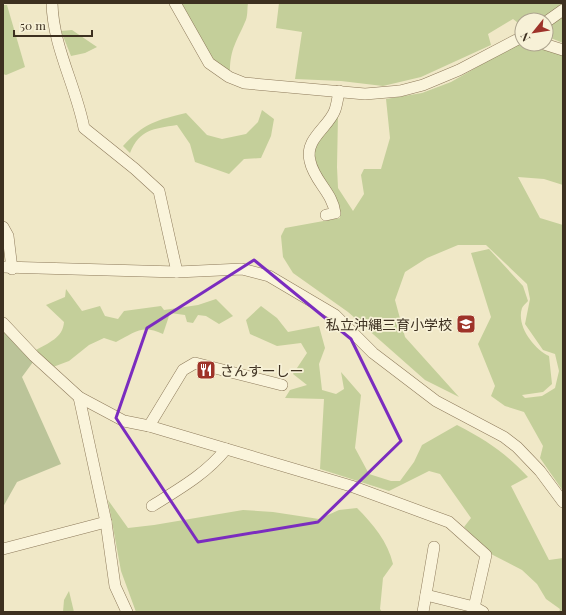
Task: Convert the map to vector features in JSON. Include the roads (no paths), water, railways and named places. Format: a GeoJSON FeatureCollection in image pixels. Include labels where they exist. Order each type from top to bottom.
{"type":"FeatureCollection","features":[{"type":"Feature","properties":{"kind":"street"},"geometry":{"type":"LineString","coordinates":[[52,3],[55,36],[80,106],[84,128],[135,169],[159,191],[177,272]]}},
{"type":"Feature","properties":{"kind":"street"},"geometry":{"type":"LineString","coordinates":[[175,3],[209,63],[229,77],[244,84],[365,94],[400,91],[423,85],[459,70],[514,41]]}},
{"type":"Feature","properties":{"kind":"street"},"geometry":{"type":"LineString","coordinates":[[554,16],[563,10]]}},
{"type":"Feature","properties":{"kind":"street"},"geometry":{"type":"LineString","coordinates":[[326,215],[335,213],[334,205],[313,173],[309,158],[312,142],[335,111],[339,91]]}},
{"type":"Feature","properties":{"kind":"street"},"geometry":{"type":"LineString","coordinates":[[3,227],[8,236],[7,268],[177,272],[242,269],[269,276],[289,286],[335,315],[373,353],[436,401],[504,437],[517,447],[540,471],[563,502]]}},
{"type":"Feature","properties":{"kind":"street"},"geometry":{"type":"LineString","coordinates":[[3,324],[34,356],[79,397],[124,420],[149,426],[351,486],[449,522],[486,555],[477,610],[426,596]]}},
{"type":"Feature","properties":{"kind":"street"},"geometry":{"type":"LineString","coordinates":[[149,426],[183,370],[195,364],[282,385]]}},
{"type":"Feature","properties":{"kind":"street"},"geometry":{"type":"LineString","coordinates":[[79,397],[106,522],[115,586],[127,612]]}},
{"type":"Feature","properties":{"kind":"street"},"geometry":{"type":"LineString","coordinates":[[152,506],[200,475],[216,462],[226,449]]}},
{"type":"Feature","properties":{"kind":"street"},"geometry":{"type":"LineString","coordinates":[[3,549],[106,522]]}},
{"type":"Feature","properties":{"kind":"street"},"geometry":{"type":"LineString","coordinates":[[423,612],[434,547]]}},
{"type":"Feature","properties":{"kind":"place","name":"私立沖縄三育小学校"},"geometry":{"type":"Point","coordinates":[466,324]}},
{"type":"Feature","properties":{"kind":"place","name":"さんすーしー"},"geometry":{"type":"Point","coordinates":[206,370]}}]}
